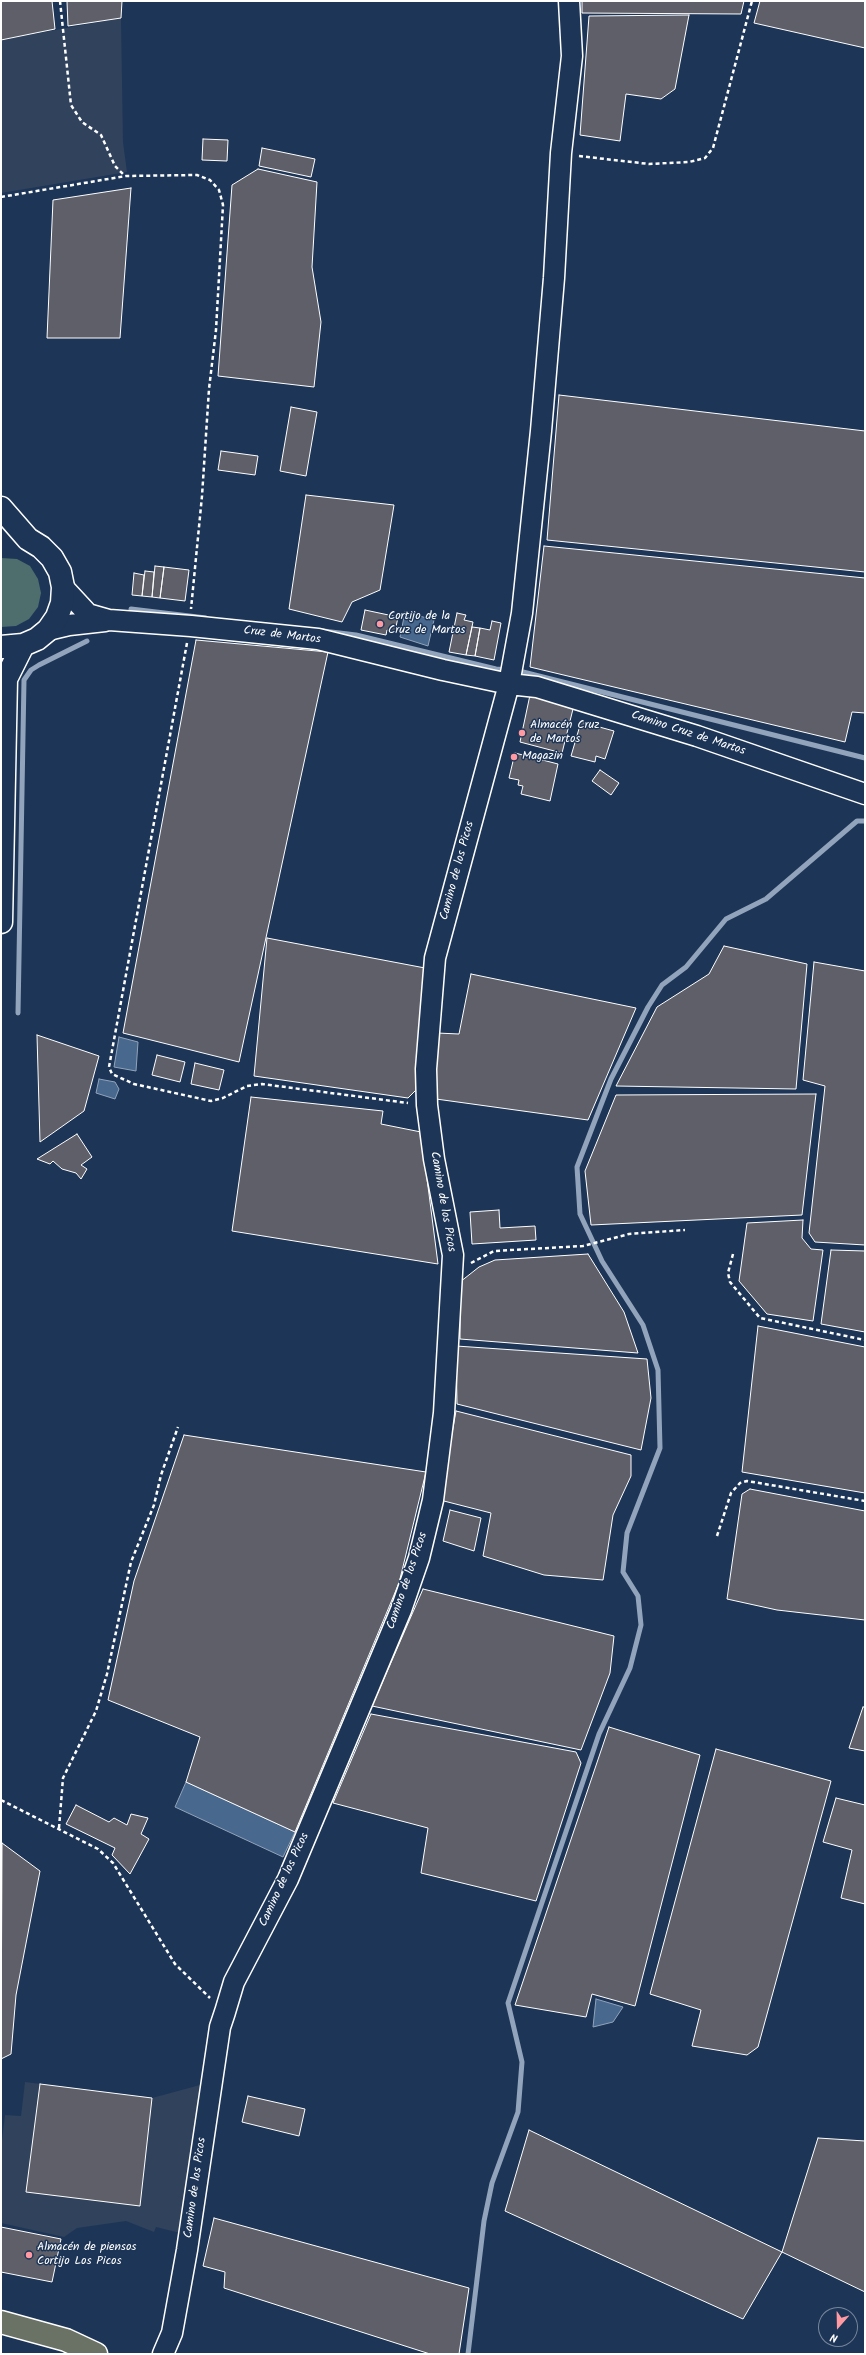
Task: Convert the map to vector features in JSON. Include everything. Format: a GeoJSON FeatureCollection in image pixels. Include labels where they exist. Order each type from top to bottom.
{"type":"FeatureCollection","features":[{"type":"Feature","properties":{"kind":"main road"},"geometry":{"type":"LineString","coordinates":[[1,508],[28,539],[41,547],[52,558],[60,572],[63,587],[62,602],[57,617],[48,630],[37,639],[24,645],[1,647]]}},
{"type":"Feature","properties":{"kind":"main road"},"geometry":{"type":"LineString","coordinates":[[1,536],[8,534],[28,539]]}},
{"type":"Feature","properties":{"kind":"main road"},"geometry":{"type":"LineString","coordinates":[[1,922],[4,674],[24,645]]}},
{"type":"Feature","properties":{"kind":"main road"},"geometry":{"type":"LineString","coordinates":[[1,2322],[66,2340],[96,2354]]}},
{"type":"Feature","properties":{"kind":"street","name":"Camino de los Picos"},"geometry":{"type":"LineString","coordinates":[[163,2354],[172,2333],[187,2250],[220,2027],[234,1982],[288,1880],[401,1610],[418,1558],[433,1500],[444,1413],[453,1255],[434,1159],[427,1105],[426,1069],[435,958],[511,674],[522,613],[541,431],[561,153],[572,56],[569,1]]}},
{"type":"Feature","properties":{"kind":"street","name":"Cruz de Martos"},"geometry":{"type":"LineString","coordinates":[[63,587],[88,614],[109,620],[191,626],[318,639],[511,674]]}},
{"type":"Feature","properties":{"kind":"street"},"geometry":{"type":"LineString","coordinates":[[48,630],[109,620]]}},
{"type":"Feature","properties":{"kind":"street","name":"Camino Cruz de Martos"},"geometry":{"type":"LineString","coordinates":[[511,674],[537,687],[697,736],[865,794]]}},
{"type":"Feature","properties":{"kind":"path"},"geometry":{"type":"LineString","coordinates":[[60,1],[71,105],[76,115],[82,122],[101,135],[115,166],[126,176]]}},
{"type":"Feature","properties":{"kind":"path"},"geometry":{"type":"LineString","coordinates":[[561,153],[649,164],[689,162],[705,158],[713,148],[741,36],[752,1]]}},
{"type":"Feature","properties":{"kind":"path"},"geometry":{"type":"LineString","coordinates":[[1,197],[126,176],[197,175],[210,180],[219,190],[223,205],[216,330],[205,437],[202,496],[190,606]]}},
{"type":"Feature","properties":{"kind":"path"},"geometry":{"type":"LineString","coordinates":[[191,626],[109,1067],[112,1074],[134,1084],[212,1101],[247,1086],[262,1084],[427,1105]]}},
{"type":"Feature","properties":{"kind":"path"},"geometry":{"type":"LineString","coordinates":[[451,1278],[478,1258],[494,1251],[583,1246],[629,1234],[685,1230]]}},
{"type":"Feature","properties":{"kind":"path"},"geometry":{"type":"LineString","coordinates":[[733,1254],[728,1273],[730,1282],[760,1318],[865,1340]]}},
{"type":"Feature","properties":{"kind":"path"},"geometry":{"type":"LineString","coordinates":[[59,1828],[63,1778],[96,1711],[107,1674],[131,1562],[154,1505],[161,1475],[178,1427]]}},
{"type":"Feature","properties":{"kind":"path"},"geometry":{"type":"LineString","coordinates":[[716,1536],[731,1493],[740,1483],[747,1481],[865,1501]]}},
{"type":"Feature","properties":{"kind":"path"},"geometry":{"type":"LineString","coordinates":[[1,1800],[98,1849],[113,1863],[175,1964],[225,2012]]}},
{"type":"Feature","properties":{"kind":"shaded area"},"geometry":{"type":"Polygon","coordinates":[[[121,18],[123,142],[127,172],[1,193],[1,40],[121,18]]]}},
{"type":"Feature","properties":{"kind":"shaded area"},"geometry":{"type":"Polygon","coordinates":[[[405,612],[434,620],[428,646],[400,637],[405,612]]]}},
{"type":"Feature","properties":{"kind":"shaded area"},"geometry":{"type":"Polygon","coordinates":[[[119,1037],[138,1042],[136,1071],[114,1067],[119,1037]]]}},
{"type":"Feature","properties":{"kind":"shaded area"},"geometry":{"type":"Polygon","coordinates":[[[99,1079],[115,1082],[119,1089],[115,1099],[96,1093],[99,1079]]]}},
{"type":"Feature","properties":{"kind":"shaded area"},"geometry":{"type":"Polygon","coordinates":[[[186,1782],[295,1832],[283,1857],[175,1807],[186,1782]]]}},
{"type":"Feature","properties":{"kind":"shaded area"},"geometry":{"type":"Polygon","coordinates":[[[596,1999],[623,2007],[613,2022],[593,2027],[596,1999]]]}},
{"type":"Feature","properties":{"kind":"shaded area"},"geometry":{"type":"Polygon","coordinates":[[[25,2082],[152,2098],[200,2085],[184,2234],[156,2227],[154,2232],[126,2221],[77,2228],[64,2237],[1,2223],[1,2148],[5,2115],[21,2116],[25,2082]]]}},
{"type":"Feature","properties":{"kind":"green space"},"geometry":{"type":"Polygon","coordinates":[[[1,558],[17,559],[30,566],[38,579],[41,593],[38,607],[29,619],[16,626],[1,627],[1,558]]]}},
{"type":"Feature","properties":{"kind":"building"},"geometry":{"type":"Polygon","coordinates":[[[1,1],[52,1],[55,29],[1,40],[1,1]]]}},
{"type":"Feature","properties":{"kind":"building"},"geometry":{"type":"Polygon","coordinates":[[[67,1],[122,1],[121,18],[68,26],[67,1]]]}},
{"type":"Feature","properties":{"kind":"building"},"geometry":{"type":"Polygon","coordinates":[[[582,1],[744,1],[741,14],[582,13],[582,1]]]}},
{"type":"Feature","properties":{"kind":"building"},"geometry":{"type":"Polygon","coordinates":[[[760,1],[865,1],[865,48],[754,23],[760,1]]]}},
{"type":"Feature","properties":{"kind":"building"},"geometry":{"type":"Polygon","coordinates":[[[689,15],[675,89],[661,99],[626,94],[620,141],[580,135],[589,16],[689,15]]]}},
{"type":"Feature","properties":{"kind":"building"},"geometry":{"type":"Polygon","coordinates":[[[203,139],[228,140],[227,161],[202,160],[203,139]]]}},
{"type":"Feature","properties":{"kind":"building"},"geometry":{"type":"Polygon","coordinates":[[[262,148],[315,159],[311,177],[259,166],[262,148]]]}},
{"type":"Feature","properties":{"kind":"building"},"geometry":{"type":"Polygon","coordinates":[[[258,169],[317,182],[312,267],[321,322],[314,387],[218,376],[232,185],[258,169]]]}},
{"type":"Feature","properties":{"kind":"building"},"geometry":{"type":"Polygon","coordinates":[[[131,188],[120,338],[47,338],[53,200],[131,188]]]}},
{"type":"Feature","properties":{"kind":"building"},"geometry":{"type":"Polygon","coordinates":[[[559,395],[865,431],[865,572],[547,540],[559,395]]]}},
{"type":"Feature","properties":{"kind":"building"},"geometry":{"type":"Polygon","coordinates":[[[291,407],[317,412],[306,476],[280,471],[291,407]]]}},
{"type":"Feature","properties":{"kind":"building"},"geometry":{"type":"Polygon","coordinates":[[[221,451],[258,456],[255,475],[218,470],[221,451]]]}},
{"type":"Feature","properties":{"kind":"building"},"geometry":{"type":"Polygon","coordinates":[[[306,495],[394,505],[380,590],[352,602],[342,622],[289,609],[306,495]]]}},
{"type":"Feature","properties":{"kind":"building"},"geometry":{"type":"Polygon","coordinates":[[[544,546],[865,578],[865,713],[852,712],[845,742],[530,667],[544,546]]]}},
{"type":"Feature","properties":{"kind":"building"},"geometry":{"type":"Polygon","coordinates":[[[155,566],[164,567],[160,598],[152,597],[155,566]]]}},
{"type":"Feature","properties":{"kind":"building"},"geometry":{"type":"Polygon","coordinates":[[[164,567],[189,570],[185,601],[160,598],[164,567]]]}},
{"type":"Feature","properties":{"kind":"building"},"geometry":{"type":"Polygon","coordinates":[[[145,571],[154,572],[152,597],[142,596],[145,571]]]}},
{"type":"Feature","properties":{"kind":"building"},"geometry":{"type":"Polygon","coordinates":[[[134,573],[144,575],[142,596],[132,595],[134,573]]]}},
{"type":"Feature","properties":{"kind":"building","name":"Cortijo de la Cruz de Martos"},"geometry":{"type":"Polygon","coordinates":[[[365,610],[398,617],[395,632],[387,630],[386,635],[361,630],[365,610]]]}},
{"type":"Feature","properties":{"kind":"building"},"geometry":{"type":"Polygon","coordinates":[[[457,613],[466,615],[464,620],[473,622],[466,655],[449,652],[457,613]]]}},
{"type":"Feature","properties":{"kind":"building"},"geometry":{"type":"Polygon","coordinates":[[[492,621],[501,623],[494,660],[475,656],[480,628],[490,630],[492,621]]]}},
{"type":"Feature","properties":{"kind":"building"},"geometry":{"type":"Polygon","coordinates":[[[472,627],[480,628],[475,656],[466,655],[472,627]]]}},
{"type":"Feature","properties":{"kind":"building"},"geometry":{"type":"Polygon","coordinates":[[[196,640],[328,652],[239,1062],[123,1033],[196,640]]]}},
{"type":"Feature","properties":{"kind":"building"},"geometry":{"type":"Polygon","coordinates":[[[530,695],[574,705],[562,753],[520,742],[530,695]]]}},
{"type":"Feature","properties":{"kind":"building"},"geometry":{"type":"Polygon","coordinates":[[[581,722],[614,731],[605,759],[596,756],[595,762],[571,756],[581,722]]]}},
{"type":"Feature","properties":{"kind":"building"},"geometry":{"type":"Polygon","coordinates":[[[515,753],[558,764],[550,801],[521,794],[523,786],[518,785],[519,780],[509,778],[515,753]]]}},
{"type":"Feature","properties":{"kind":"building"},"geometry":{"type":"Polygon","coordinates":[[[600,770],[619,783],[611,795],[592,781],[600,770]]]}},
{"type":"Feature","properties":{"kind":"building"},"geometry":{"type":"Polygon","coordinates":[[[267,938],[425,968],[418,1088],[408,1098],[254,1076],[267,938]]]}},
{"type":"Feature","properties":{"kind":"building"},"geometry":{"type":"Polygon","coordinates":[[[724,946],[807,964],[796,1089],[616,1086],[657,1007],[709,974],[724,946]]]}},
{"type":"Feature","properties":{"kind":"building"},"geometry":{"type":"Polygon","coordinates":[[[814,962],[865,971],[865,1245],[815,1242],[809,1233],[825,1086],[803,1080],[814,962]]]}},
{"type":"Feature","properties":{"kind":"building"},"geometry":{"type":"Polygon","coordinates":[[[471,974],[636,1008],[588,1120],[436,1099],[437,1033],[459,1034],[471,974]]]}},
{"type":"Feature","properties":{"kind":"building"},"geometry":{"type":"Polygon","coordinates":[[[37,1035],[99,1056],[84,1111],[40,1142],[37,1035]]]}},
{"type":"Feature","properties":{"kind":"building"},"geometry":{"type":"Polygon","coordinates":[[[157,1055],[185,1062],[180,1082],[152,1075],[157,1055]]]}},
{"type":"Feature","properties":{"kind":"building"},"geometry":{"type":"Polygon","coordinates":[[[195,1063],[224,1070],[219,1090],[191,1084],[195,1063]]]}},
{"type":"Feature","properties":{"kind":"building"},"geometry":{"type":"Polygon","coordinates":[[[816,1094],[802,1215],[591,1225],[585,1171],[616,1095],[816,1094]]]}},
{"type":"Feature","properties":{"kind":"building"},"geometry":{"type":"Polygon","coordinates":[[[251,1097],[383,1111],[381,1124],[421,1132],[438,1264],[232,1231],[251,1097]]]}},
{"type":"Feature","properties":{"kind":"building"},"geometry":{"type":"Polygon","coordinates":[[[77,1134],[92,1157],[81,1165],[87,1169],[81,1179],[76,1173],[62,1169],[53,1161],[50,1164],[37,1159],[77,1134]]]}},
{"type":"Feature","properties":{"kind":"building"},"geometry":{"type":"Polygon","coordinates":[[[499,1210],[500,1228],[535,1226],[536,1240],[472,1244],[470,1212],[499,1210]]]}},
{"type":"Feature","properties":{"kind":"building"},"geometry":{"type":"Polygon","coordinates":[[[803,1220],[802,1238],[811,1249],[823,1250],[813,1321],[767,1314],[739,1281],[747,1223],[803,1220]]]}},
{"type":"Feature","properties":{"kind":"building"},"geometry":{"type":"Polygon","coordinates":[[[831,1250],[865,1251],[865,1332],[821,1324],[831,1250]]]}},
{"type":"Feature","properties":{"kind":"building"},"geometry":{"type":"Polygon","coordinates":[[[588,1254],[624,1312],[638,1353],[460,1339],[460,1282],[479,1267],[495,1260],[588,1254]]]}},
{"type":"Feature","properties":{"kind":"building"},"geometry":{"type":"Polygon","coordinates":[[[758,1326],[865,1347],[865,1493],[742,1472],[758,1326]]]}},
{"type":"Feature","properties":{"kind":"building"},"geometry":{"type":"Polygon","coordinates":[[[456,1346],[647,1359],[651,1398],[641,1450],[457,1404],[456,1346]]]}},
{"type":"Feature","properties":{"kind":"building"},"geometry":{"type":"Polygon","coordinates":[[[456,1411],[631,1455],[631,1476],[613,1515],[603,1580],[544,1575],[483,1556],[491,1513],[440,1500],[456,1411]]]}},
{"type":"Feature","properties":{"kind":"building"},"geometry":{"type":"Polygon","coordinates":[[[184,1435],[426,1472],[399,1583],[295,1832],[186,1782],[200,1737],[108,1700],[134,1581],[184,1435]]]}},
{"type":"Feature","properties":{"kind":"building"},"geometry":{"type":"Polygon","coordinates":[[[750,1489],[865,1511],[865,1620],[777,1610],[727,1599],[742,1494],[750,1489]]]}},
{"type":"Feature","properties":{"kind":"building"},"geometry":{"type":"Polygon","coordinates":[[[450,1510],[481,1518],[474,1551],[443,1541],[450,1510]]]}},
{"type":"Feature","properties":{"kind":"building"},"geometry":{"type":"Polygon","coordinates":[[[423,1589],[614,1636],[610,1673],[581,1750],[372,1706],[423,1589]]]}},
{"type":"Feature","properties":{"kind":"building"},"geometry":{"type":"Polygon","coordinates":[[[863,1707],[865,1707],[865,1751],[849,1748],[863,1707]]]}},
{"type":"Feature","properties":{"kind":"building"},"geometry":{"type":"Polygon","coordinates":[[[371,1714],[576,1752],[581,1763],[536,1901],[421,1873],[428,1828],[333,1803],[371,1714]]]}},
{"type":"Feature","properties":{"kind":"building"},"geometry":{"type":"Polygon","coordinates":[[[609,1727],[700,1755],[635,2006],[592,1994],[586,2017],[515,2005],[609,1727]]]}},
{"type":"Feature","properties":{"kind":"building"},"geometry":{"type":"Polygon","coordinates":[[[716,1749],[831,1781],[758,2047],[747,2055],[692,2046],[701,2010],[650,1994],[716,1749]]]}},
{"type":"Feature","properties":{"kind":"building"},"geometry":{"type":"Polygon","coordinates":[[[836,1798],[865,1805],[865,1904],[841,1898],[852,1850],[823,1842],[836,1798]]]}},
{"type":"Feature","properties":{"kind":"building"},"geometry":{"type":"Polygon","coordinates":[[[76,1805],[109,1822],[114,1818],[127,1825],[131,1814],[148,1818],[141,1834],[149,1839],[130,1874],[112,1855],[115,1848],[66,1824],[76,1805]]]}},
{"type":"Feature","properties":{"kind":"building"},"geometry":{"type":"Polygon","coordinates":[[[2,1843],[40,1871],[16,1995],[11,2054],[1,2059],[2,1843]]]}},
{"type":"Feature","properties":{"kind":"building"},"geometry":{"type":"Polygon","coordinates":[[[40,2084],[152,2098],[140,2206],[26,2192],[40,2084]]]}},
{"type":"Feature","properties":{"kind":"building"},"geometry":{"type":"Polygon","coordinates":[[[248,2096],[305,2109],[299,2136],[242,2122],[248,2096]]]}},
{"type":"Feature","properties":{"kind":"building"},"geometry":{"type":"Polygon","coordinates":[[[529,2130],[782,2252],[743,2319],[505,2211],[529,2130]]]}},
{"type":"Feature","properties":{"kind":"building"},"geometry":{"type":"Polygon","coordinates":[[[818,2138],[865,2141],[865,2292],[782,2252],[818,2138]]]}},
{"type":"Feature","properties":{"kind":"building"},"geometry":{"type":"Polygon","coordinates":[[[214,2218],[469,2288],[459,2354],[430,2354],[224,2288],[225,2272],[203,2266],[214,2218]]]}},
{"type":"Feature","properties":{"kind":"building","name":"Almacén de piensos Cortijo Los Picos"},"geometry":{"type":"Polygon","coordinates":[[[1,2227],[61,2239],[52,2282],[1,2272],[1,2227]]]}},
{"type":"Feature","properties":{"kind":"waterway"},"geometry":{"type":"LineString","coordinates":[[131,609],[206,618]]}},
{"type":"Feature","properties":{"kind":"waterway"},"geometry":{"type":"LineString","coordinates":[[323,631],[356,635],[496,669],[507,670]]}},
{"type":"Feature","properties":{"kind":"waterway"},"geometry":{"type":"LineString","coordinates":[[18,1013],[24,680],[31,670],[39,665],[87,641]]}},
{"type":"Feature","properties":{"kind":"waterway"},"geometry":{"type":"LineString","coordinates":[[515,670],[865,758]]}},
{"type":"Feature","properties":{"kind":"waterway"},"geometry":{"type":"LineString","coordinates":[[468,2354],[484,2221],[492,2183],[518,2112],[522,2062],[508,2003],[599,1734],[630,1668],[641,1625],[638,1596],[623,1572],[627,1533],[660,1448],[658,1370],[643,1325],[602,1261],[580,1214],[577,1167],[611,1079],[648,1007],[662,985],[686,967],[726,919],[766,899],[857,821],[865,821]]}},
{"type":"Feature","properties":{"kind":"place","name":"Cortijo de la Cruz de Martos"},"geometry":{"type":"Point","coordinates":[380,624]}},
{"type":"Feature","properties":{"kind":"place","name":"Almacén Cruz de Martos"},"geometry":{"type":"Point","coordinates":[522,733]}},
{"type":"Feature","properties":{"kind":"place","name":"Magazin"},"geometry":{"type":"Point","coordinates":[514,757]}},
{"type":"Feature","properties":{"kind":"place","name":"Almacén de piensos Cortijo Los Picos"},"geometry":{"type":"Point","coordinates":[29,2255]}}]}
